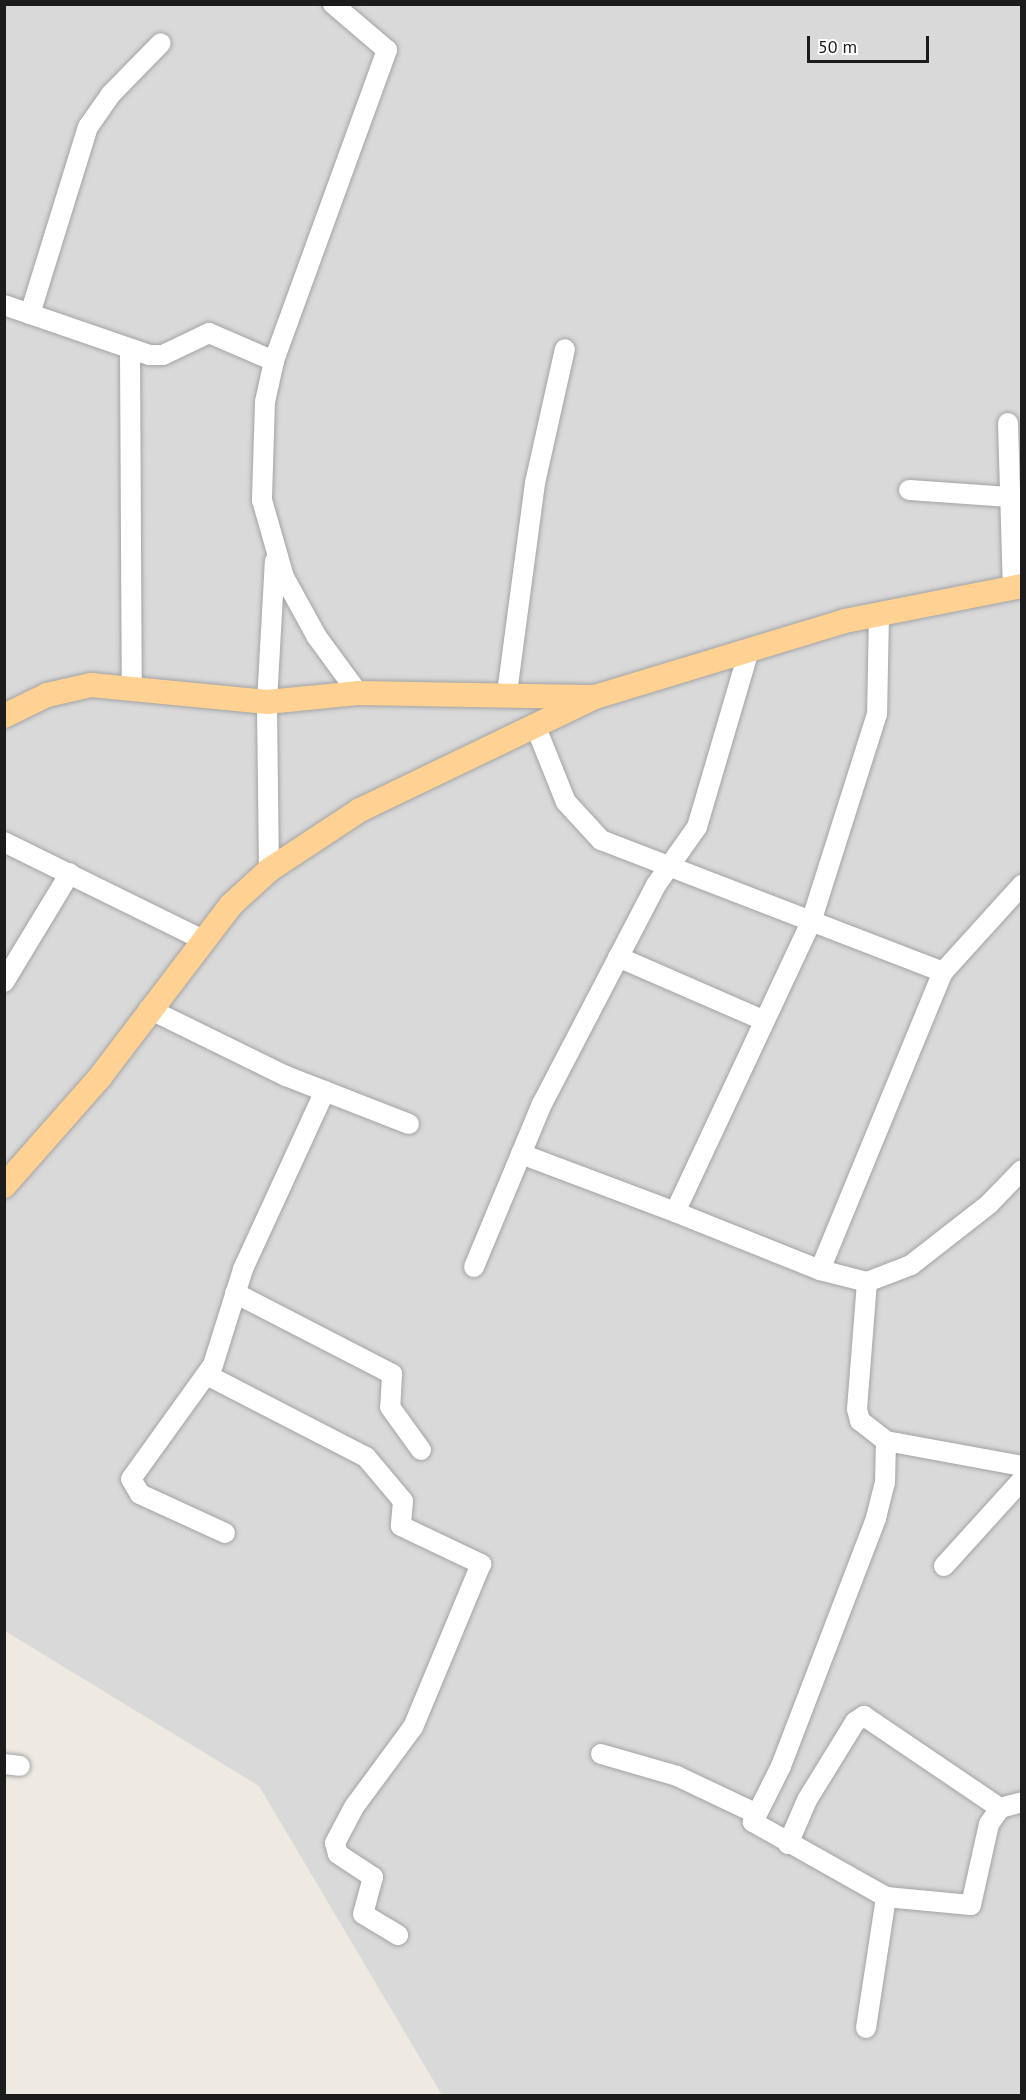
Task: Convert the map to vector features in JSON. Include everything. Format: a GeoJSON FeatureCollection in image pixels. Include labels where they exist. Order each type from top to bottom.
{"type":"FeatureCollection","features":[{"type":"Feature","properties":{"kind":"main road"},"geometry":{"type":"LineString","coordinates":[[4,1186],[55,1132],[201,939],[269,870],[360,810],[595,697],[749,650],[879,614],[1017,587]]}},
{"type":"Feature","properties":{"kind":"main road"},"geometry":{"type":"LineString","coordinates":[[4,716],[47,695],[91,685],[267,702],[358,693],[507,693],[595,697]]}},
{"type":"Feature","properties":{"kind":"street"},"geometry":{"type":"LineString","coordinates":[[333,4],[387,50],[274,361],[261,458],[262,500],[275,555],[317,637],[358,693]]}},
{"type":"Feature","properties":{"kind":"street"},"geometry":{"type":"LineString","coordinates":[[30,314],[88,127],[111,93],[161,43]]}},
{"type":"Feature","properties":{"kind":"street"},"geometry":{"type":"LineString","coordinates":[[4,305],[130,351],[164,355],[209,333],[274,361]]}},
{"type":"Feature","properties":{"kind":"street"},"geometry":{"type":"LineString","coordinates":[[507,693],[535,483],[565,349]]}},
{"type":"Feature","properties":{"kind":"street"},"geometry":{"type":"LineString","coordinates":[[130,351],[132,689]]}},
{"type":"Feature","properties":{"kind":"street"},"geometry":{"type":"LineString","coordinates":[[1008,423],[1010,497],[1017,587]]}},
{"type":"Feature","properties":{"kind":"street"},"geometry":{"type":"LineString","coordinates":[[909,490],[1010,497]]}},
{"type":"Feature","properties":{"kind":"street"},"geometry":{"type":"LineString","coordinates":[[269,870],[267,702],[275,555]]}},
{"type":"Feature","properties":{"kind":"street"},"geometry":{"type":"LineString","coordinates":[[675,1212],[811,922],[878,714],[879,614]]}},
{"type":"Feature","properties":{"kind":"street"},"geometry":{"type":"LineString","coordinates":[[474,1267],[521,1154],[618,957],[668,868],[697,827],[749,650]]}},
{"type":"Feature","properties":{"kind":"street"},"geometry":{"type":"LineString","coordinates":[[535,725],[578,821],[601,840],[668,868],[943,972]]}},
{"type":"Feature","properties":{"kind":"street"},"geometry":{"type":"LineString","coordinates":[[4,842],[201,939]]}},
{"type":"Feature","properties":{"kind":"street"},"geometry":{"type":"LineString","coordinates":[[4,982],[70,873]]}},
{"type":"Feature","properties":{"kind":"street"},"geometry":{"type":"LineString","coordinates":[[820,1270],[943,972],[1022,885]]}},
{"type":"Feature","properties":{"kind":"street"},"geometry":{"type":"LineString","coordinates":[[618,957],[765,1021]]}},
{"type":"Feature","properties":{"kind":"street"},"geometry":{"type":"LineString","coordinates":[[149,1009],[325,1091],[409,1124]]}},
{"type":"Feature","properties":{"kind":"street"},"geometry":{"type":"LineString","coordinates":[[225,1533],[140,1494],[131,1483],[207,1375],[235,1293],[325,1091]]}},
{"type":"Feature","properties":{"kind":"street"},"geometry":{"type":"LineString","coordinates":[[521,1154],[820,1270],[867,1282],[911,1264],[989,1204],[1022,1170]]}},
{"type":"Feature","properties":{"kind":"street"},"geometry":{"type":"LineString","coordinates":[[867,1282],[857,1409],[860,1421],[886,1441],[1022,1466]]}},
{"type":"Feature","properties":{"kind":"street"},"geometry":{"type":"LineString","coordinates":[[235,1293],[392,1374],[390,1407],[421,1450]]}},
{"type":"Feature","properties":{"kind":"street"},"geometry":{"type":"LineString","coordinates":[[207,1375],[366,1457],[403,1501],[401,1527],[481,1564],[413,1727],[354,1807],[335,1843],[338,1854],[374,1877],[363,1914],[398,1935]]}},
{"type":"Feature","properties":{"kind":"street"},"geometry":{"type":"LineString","coordinates":[[886,1441],[889,1457],[876,1518],[781,1766],[755,1813],[754,1825],[886,1897],[971,1905],[989,1824],[999,1808],[1022,1802]]}},
{"type":"Feature","properties":{"kind":"street"},"geometry":{"type":"LineString","coordinates":[[944,1566],[1022,1480]]}},
{"type":"Feature","properties":{"kind":"street"},"geometry":{"type":"LineString","coordinates":[[788,1844],[807,1800],[855,1722],[864,1716],[999,1808]]}},
{"type":"Feature","properties":{"kind":"street"},"geometry":{"type":"LineString","coordinates":[[601,1754],[677,1776],[755,1813]]}},
{"type":"Feature","properties":{"kind":"street"},"geometry":{"type":"LineString","coordinates":[[866,2028],[886,1897]]}},
{"type":"Feature","properties":{"kind":"shaded area"},"geometry":{"type":"Polygon","coordinates":[[[4,5],[1021,5],[1021,2095],[442,2095],[259,1786],[5,1631],[4,5]]]}}]}
